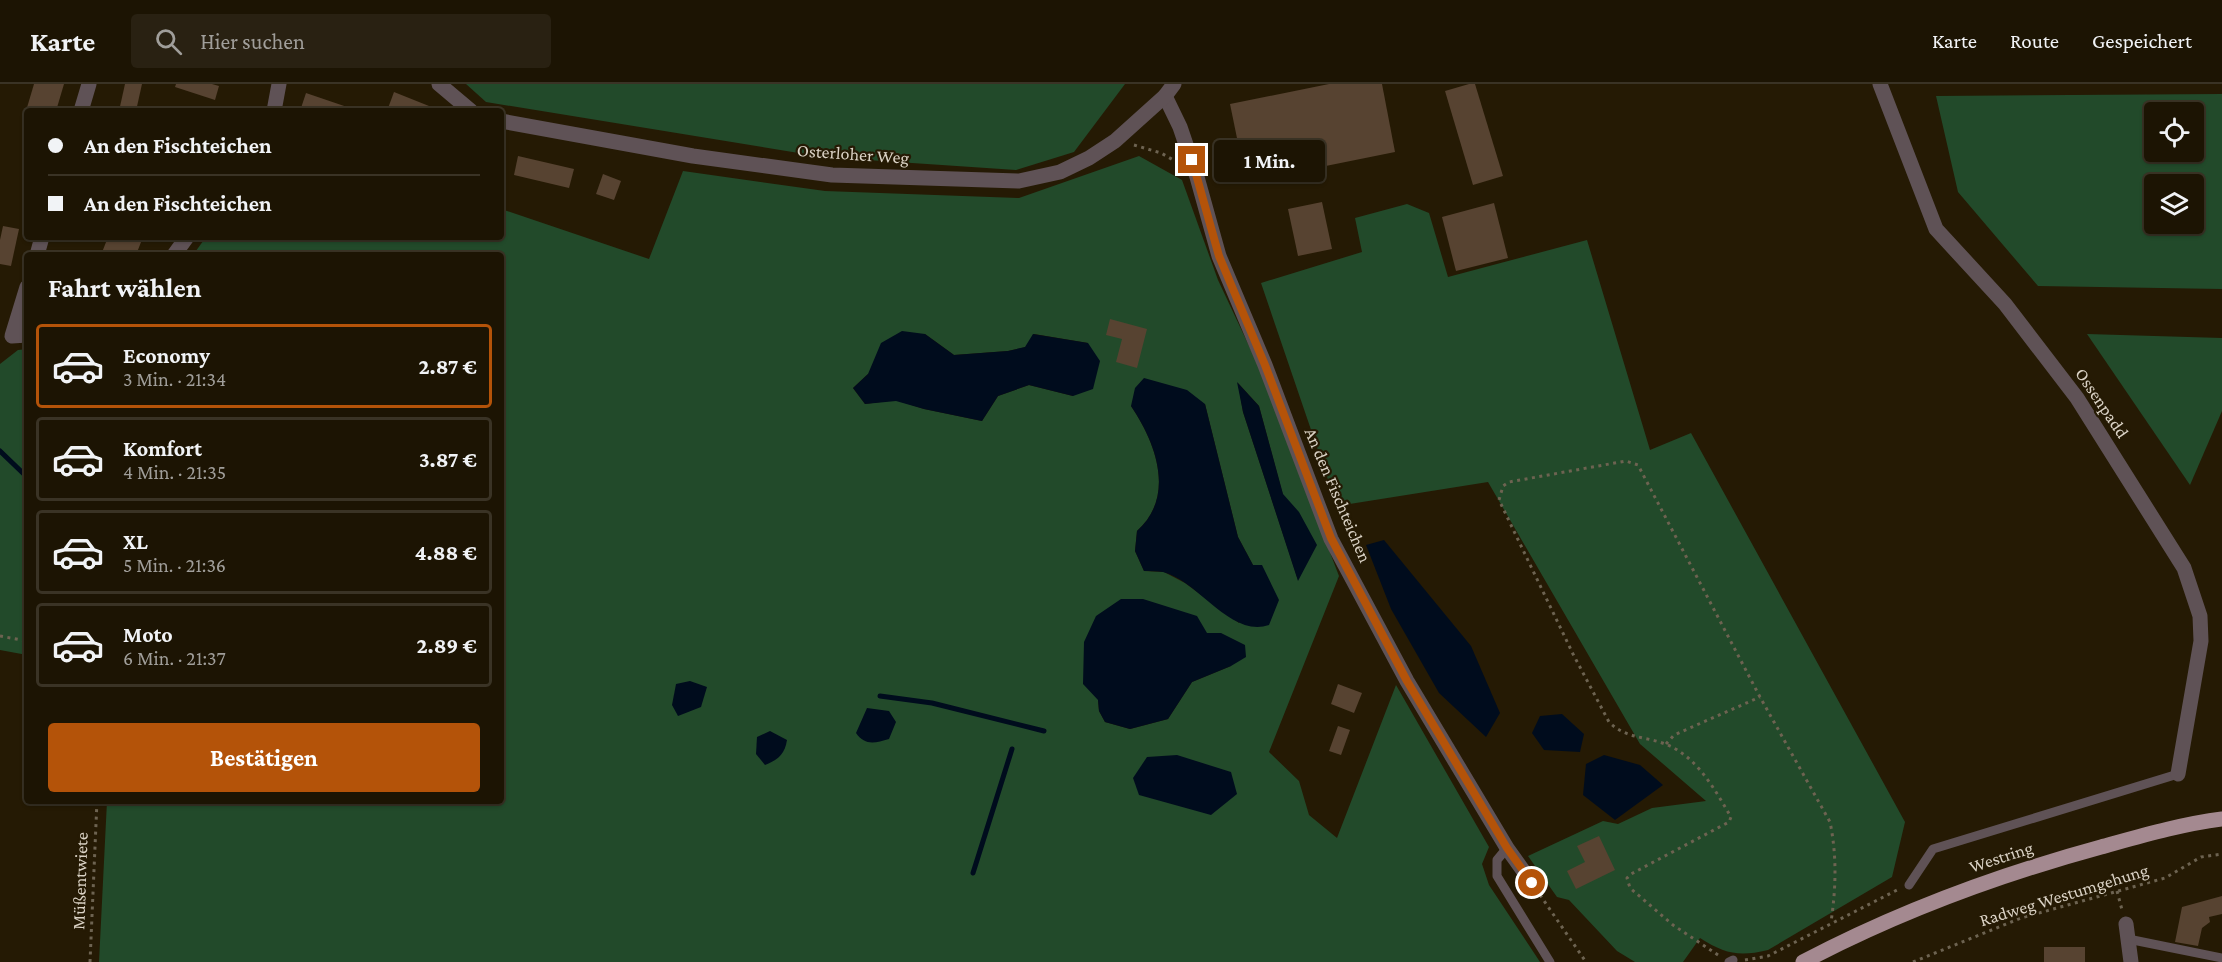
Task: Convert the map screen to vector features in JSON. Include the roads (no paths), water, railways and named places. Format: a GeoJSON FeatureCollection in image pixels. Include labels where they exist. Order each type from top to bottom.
{"type":"FeatureCollection","features":[{"type":"Feature","properties":{"kind":"main road","name":"Westring"},"geometry":{"type":"LineString","coordinates":[[1803,962],[1885,921],[1964,889],[2125,840],[2222,819]]}},
{"type":"Feature","properties":{"kind":"street"},"geometry":{"type":"LineString","coordinates":[[82,108],[89,84]]}},
{"type":"Feature","properties":{"kind":"street"},"geometry":{"type":"LineString","coordinates":[[275,108],[279,84]]}},
{"type":"Feature","properties":{"kind":"street"},"geometry":{"type":"LineString","coordinates":[[439,84],[467,108]]}},
{"type":"Feature","properties":{"kind":"street","name":"Ossenpadd"},"geometry":{"type":"LineString","coordinates":[[1880,84],[1936,229],[2005,304],[2077,398],[2184,568],[2200,616],[2201,641],[2178,774]]}},
{"type":"Feature","properties":{"kind":"street","name":"Osterloher Weg"},"geometry":{"type":"LineString","coordinates":[[504,123],[693,156],[832,175],[1019,181],[1060,172],[1089,158],[1115,141],[1170,90]]}},
{"type":"Feature","properties":{"kind":"street","name":"An den Fischteichen"},"geometry":{"type":"LineString","coordinates":[[1170,90],[1219,256],[1265,365],[1331,538],[1407,681],[1507,848],[1532,883]]}},
{"type":"Feature","properties":{"kind":"street"},"geometry":{"type":"LineString","coordinates":[[13,338],[24,298]]}},
{"type":"Feature","properties":{"kind":"street"},"geometry":{"type":"LineString","coordinates":[[2127,932],[2131,962]]}},
{"type":"Feature","properties":{"kind":"lane"},"geometry":{"type":"LineString","coordinates":[[1909,885],[1933,849],[2178,774]]}},
{"type":"Feature","properties":{"kind":"lane"},"geometry":{"type":"LineString","coordinates":[[1507,848],[1497,860],[1497,876],[1550,962]]}},
{"type":"Feature","properties":{"kind":"lane"},"geometry":{"type":"LineString","coordinates":[[2127,932],[2222,958]]}},
{"type":"Feature","properties":{"kind":"water"},"geometry":{"type":"Polygon","coordinates":[[[902,331],[925,334],[954,355],[1008,351],[1025,347],[1033,334],[1088,343],[1100,361],[1093,389],[1073,396],[1029,385],[998,396],[982,421],[896,401],[865,404],[853,388],[868,374],[881,343],[902,331]]]}},
{"type":"Feature","properties":{"kind":"water"},"geometry":{"type":"Polygon","coordinates":[[[1144,378],[1187,390],[1205,404],[1238,537],[1253,565],[1262,565],[1279,600],[1269,625],[1255,627],[1241,623],[1215,607],[1176,577],[1163,572],[1144,571],[1135,551],[1137,531],[1149,517],[1156,502],[1159,486],[1154,453],[1148,436],[1131,406],[1135,388],[1144,378]]]}},
{"type":"Feature","properties":{"kind":"water"},"geometry":{"type":"Polygon","coordinates":[[[1237,382],[1259,406],[1283,494],[1299,512],[1317,545],[1298,581],[1243,412],[1237,382]]]}},
{"type":"Feature","properties":{"kind":"water"},"geometry":{"type":"Polygon","coordinates":[[[1384,540],[1471,646],[1500,713],[1486,737],[1439,693],[1391,609],[1366,545],[1384,540]]]}},
{"type":"Feature","properties":{"kind":"water"},"geometry":{"type":"Polygon","coordinates":[[[1121,599],[1143,599],[1197,616],[1207,633],[1221,633],[1245,645],[1246,657],[1231,666],[1192,682],[1168,719],[1130,729],[1105,722],[1099,711],[1098,700],[1083,684],[1084,642],[1096,616],[1121,599]]]}},
{"type":"Feature","properties":{"kind":"water"},"geometry":{"type":"Polygon","coordinates":[[[690,681],[707,687],[701,707],[678,716],[672,705],[676,684],[690,681]]]}},
{"type":"Feature","properties":{"kind":"water"},"geometry":{"type":"Polygon","coordinates":[[[867,708],[889,711],[896,722],[889,739],[867,742],[856,733],[867,708]]]}},
{"type":"Feature","properties":{"kind":"water"},"geometry":{"type":"Polygon","coordinates":[[[1562,714],[1584,734],[1580,752],[1544,750],[1532,733],[1540,716],[1562,714]]]}},
{"type":"Feature","properties":{"kind":"water"},"geometry":{"type":"Polygon","coordinates":[[[770,731],[787,740],[780,756],[765,765],[756,754],[757,737],[770,731]]]}},
{"type":"Feature","properties":{"kind":"water"},"geometry":{"type":"Polygon","coordinates":[[[1177,755],[1231,772],[1237,794],[1211,815],[1139,795],[1133,778],[1147,757],[1177,755]]]}},
{"type":"Feature","properties":{"kind":"water"},"geometry":{"type":"Polygon","coordinates":[[[1604,755],[1640,765],[1663,785],[1615,820],[1583,795],[1586,764],[1604,755]]]}},
{"type":"Feature","properties":{"kind":"waterway"},"geometry":{"type":"LineString","coordinates":[[0,451],[24,474]]}},
{"type":"Feature","properties":{"kind":"waterway"},"geometry":{"type":"LineString","coordinates":[[880,696],[932,703],[1044,731]]}},
{"type":"Feature","properties":{"kind":"waterway"},"geometry":{"type":"LineString","coordinates":[[973,873],[1012,749]]}}]}
